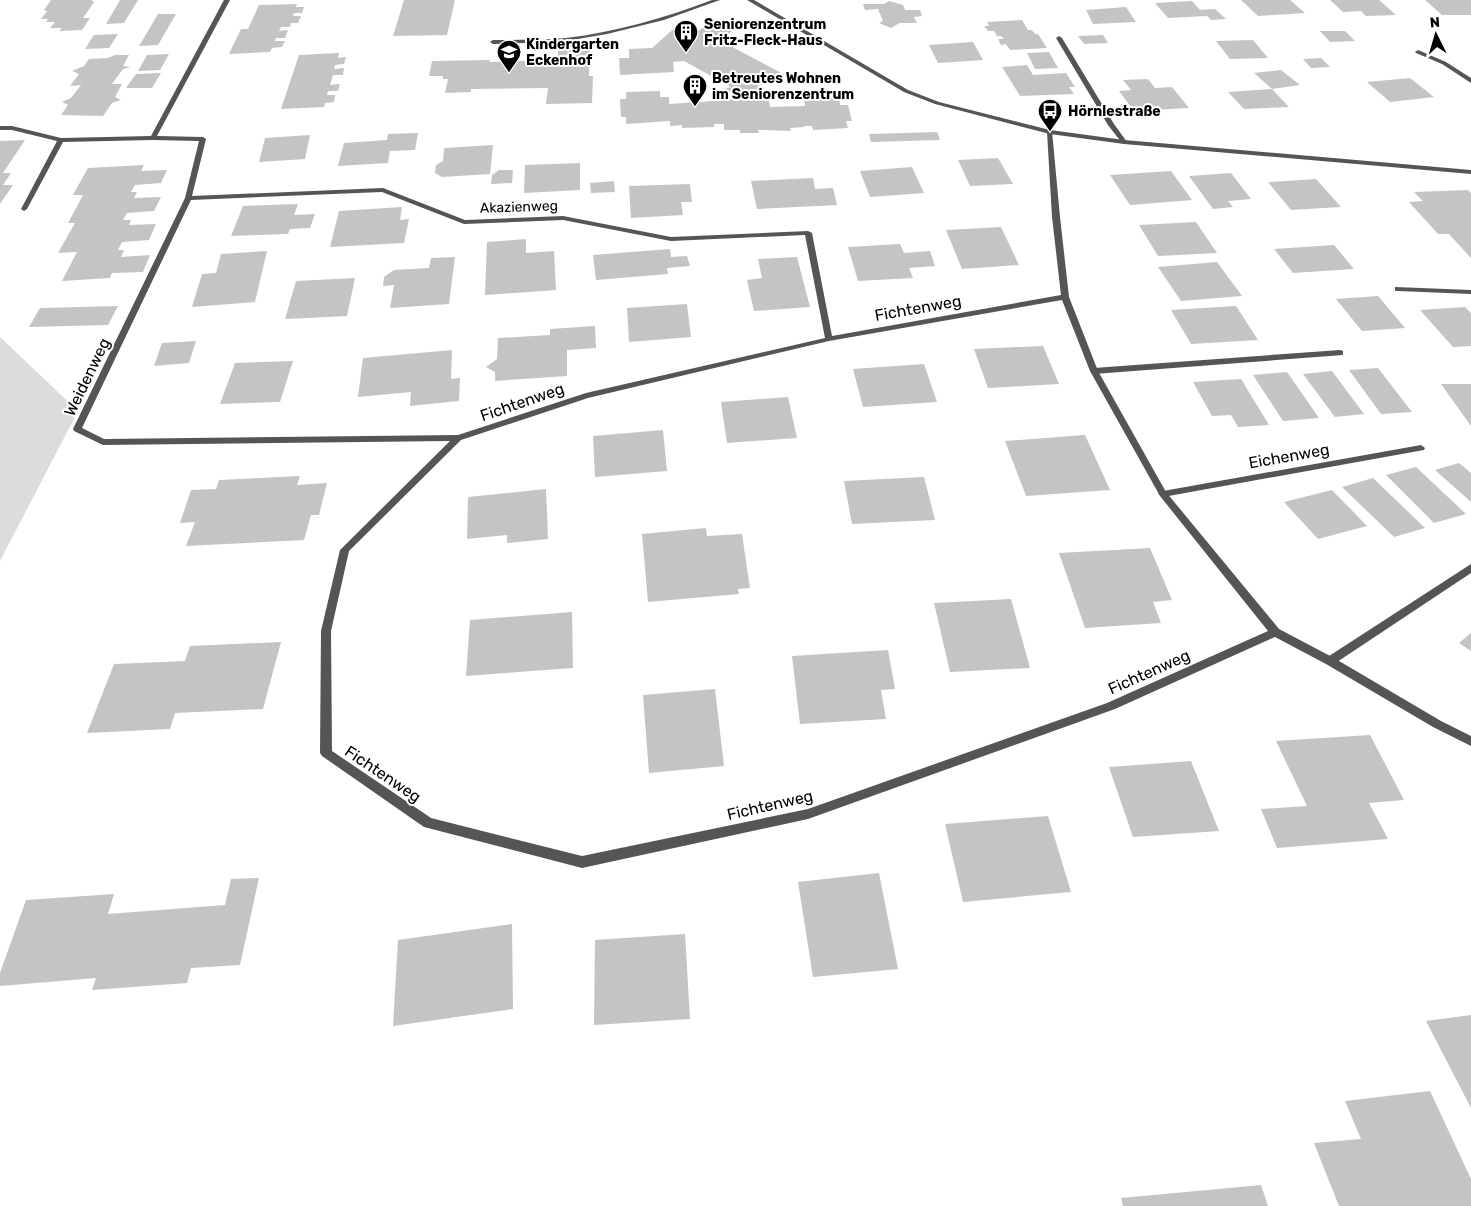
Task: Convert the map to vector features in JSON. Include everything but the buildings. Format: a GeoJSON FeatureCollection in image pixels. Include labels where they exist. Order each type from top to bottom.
{"type":"FeatureCollection","features":[{"type":"Feature","properties":{"kind":"street"},"geometry":{"type":"LineString","coordinates":[[153,138],[227,0]]}},
{"type":"Feature","properties":{"kind":"street"},"geometry":{"type":"LineString","coordinates":[[493,42],[568,39],[623,30],[683,13],[717,0]]}},
{"type":"Feature","properties":{"kind":"street"},"geometry":{"type":"LineString","coordinates":[[750,0],[906,91],[964,111],[1050,132],[1124,142],[1471,172]]}},
{"type":"Feature","properties":{"kind":"street"},"geometry":{"type":"LineString","coordinates":[[1059,38],[1111,125],[1124,142]]}},
{"type":"Feature","properties":{"kind":"street"},"geometry":{"type":"LineString","coordinates":[[1418,52],[1444,63],[1471,81]]}},
{"type":"Feature","properties":{"kind":"street","name":"Weidenweg"},"geometry":{"type":"LineString","coordinates":[[0,128],[12,128],[60,140],[203,139],[188,198],[77,428],[102,442],[458,438]]}},
{"type":"Feature","properties":{"kind":"street"},"geometry":{"type":"LineString","coordinates":[[1050,132],[1056,217],[1065,297],[1094,371],[1164,494],[1274,632],[1330,661],[1437,724],[1471,741]]}},
{"type":"Feature","properties":{"kind":"street"},"geometry":{"type":"LineString","coordinates":[[24,208],[60,140]]}},
{"type":"Feature","properties":{"kind":"street","name":"Akazienweg"},"geometry":{"type":"LineString","coordinates":[[188,198],[383,190],[464,222],[563,218],[670,239],[808,233],[829,338]]}},
{"type":"Feature","properties":{"kind":"street"},"geometry":{"type":"LineString","coordinates":[[1398,289],[1471,292]]}},
{"type":"Feature","properties":{"kind":"street","name":"Fichtenweg"},"geometry":{"type":"LineString","coordinates":[[1065,297],[829,338],[586,396],[458,438],[345,550],[326,631],[326,753],[428,823],[582,862],[808,814],[1111,706],[1274,632]]}},
{"type":"Feature","properties":{"kind":"street"},"geometry":{"type":"LineString","coordinates":[[1094,371],[1340,353]]}},
{"type":"Feature","properties":{"kind":"street","name":"Eichenweg"},"geometry":{"type":"LineString","coordinates":[[1164,494],[1421,448]]}},
{"type":"Feature","properties":{"kind":"street"},"geometry":{"type":"LineString","coordinates":[[1330,661],[1471,568]]}},
{"type":"Feature","properties":{"kind":"shaded area"},"geometry":{"type":"Polygon","coordinates":[[[0,337],[78,411],[0,561],[0,337]]]}},
{"type":"Feature","properties":{"kind":"place","name":"Seniorenzentrum Fritz-Fleck-Haus"},"geometry":{"type":"Point","coordinates":[686,53]}},
{"type":"Feature","properties":{"kind":"place","name":"Kindergarten Eckenhof"},"geometry":{"type":"Point","coordinates":[509,73]}},
{"type":"Feature","properties":{"kind":"place","name":"Betreutes Wohnen im Seniorenzentrum"},"geometry":{"type":"Point","coordinates":[695,107]}},
{"type":"Feature","properties":{"kind":"place","name":"Hörnlestraße"},"geometry":{"type":"Point","coordinates":[1050,132]}}]}
